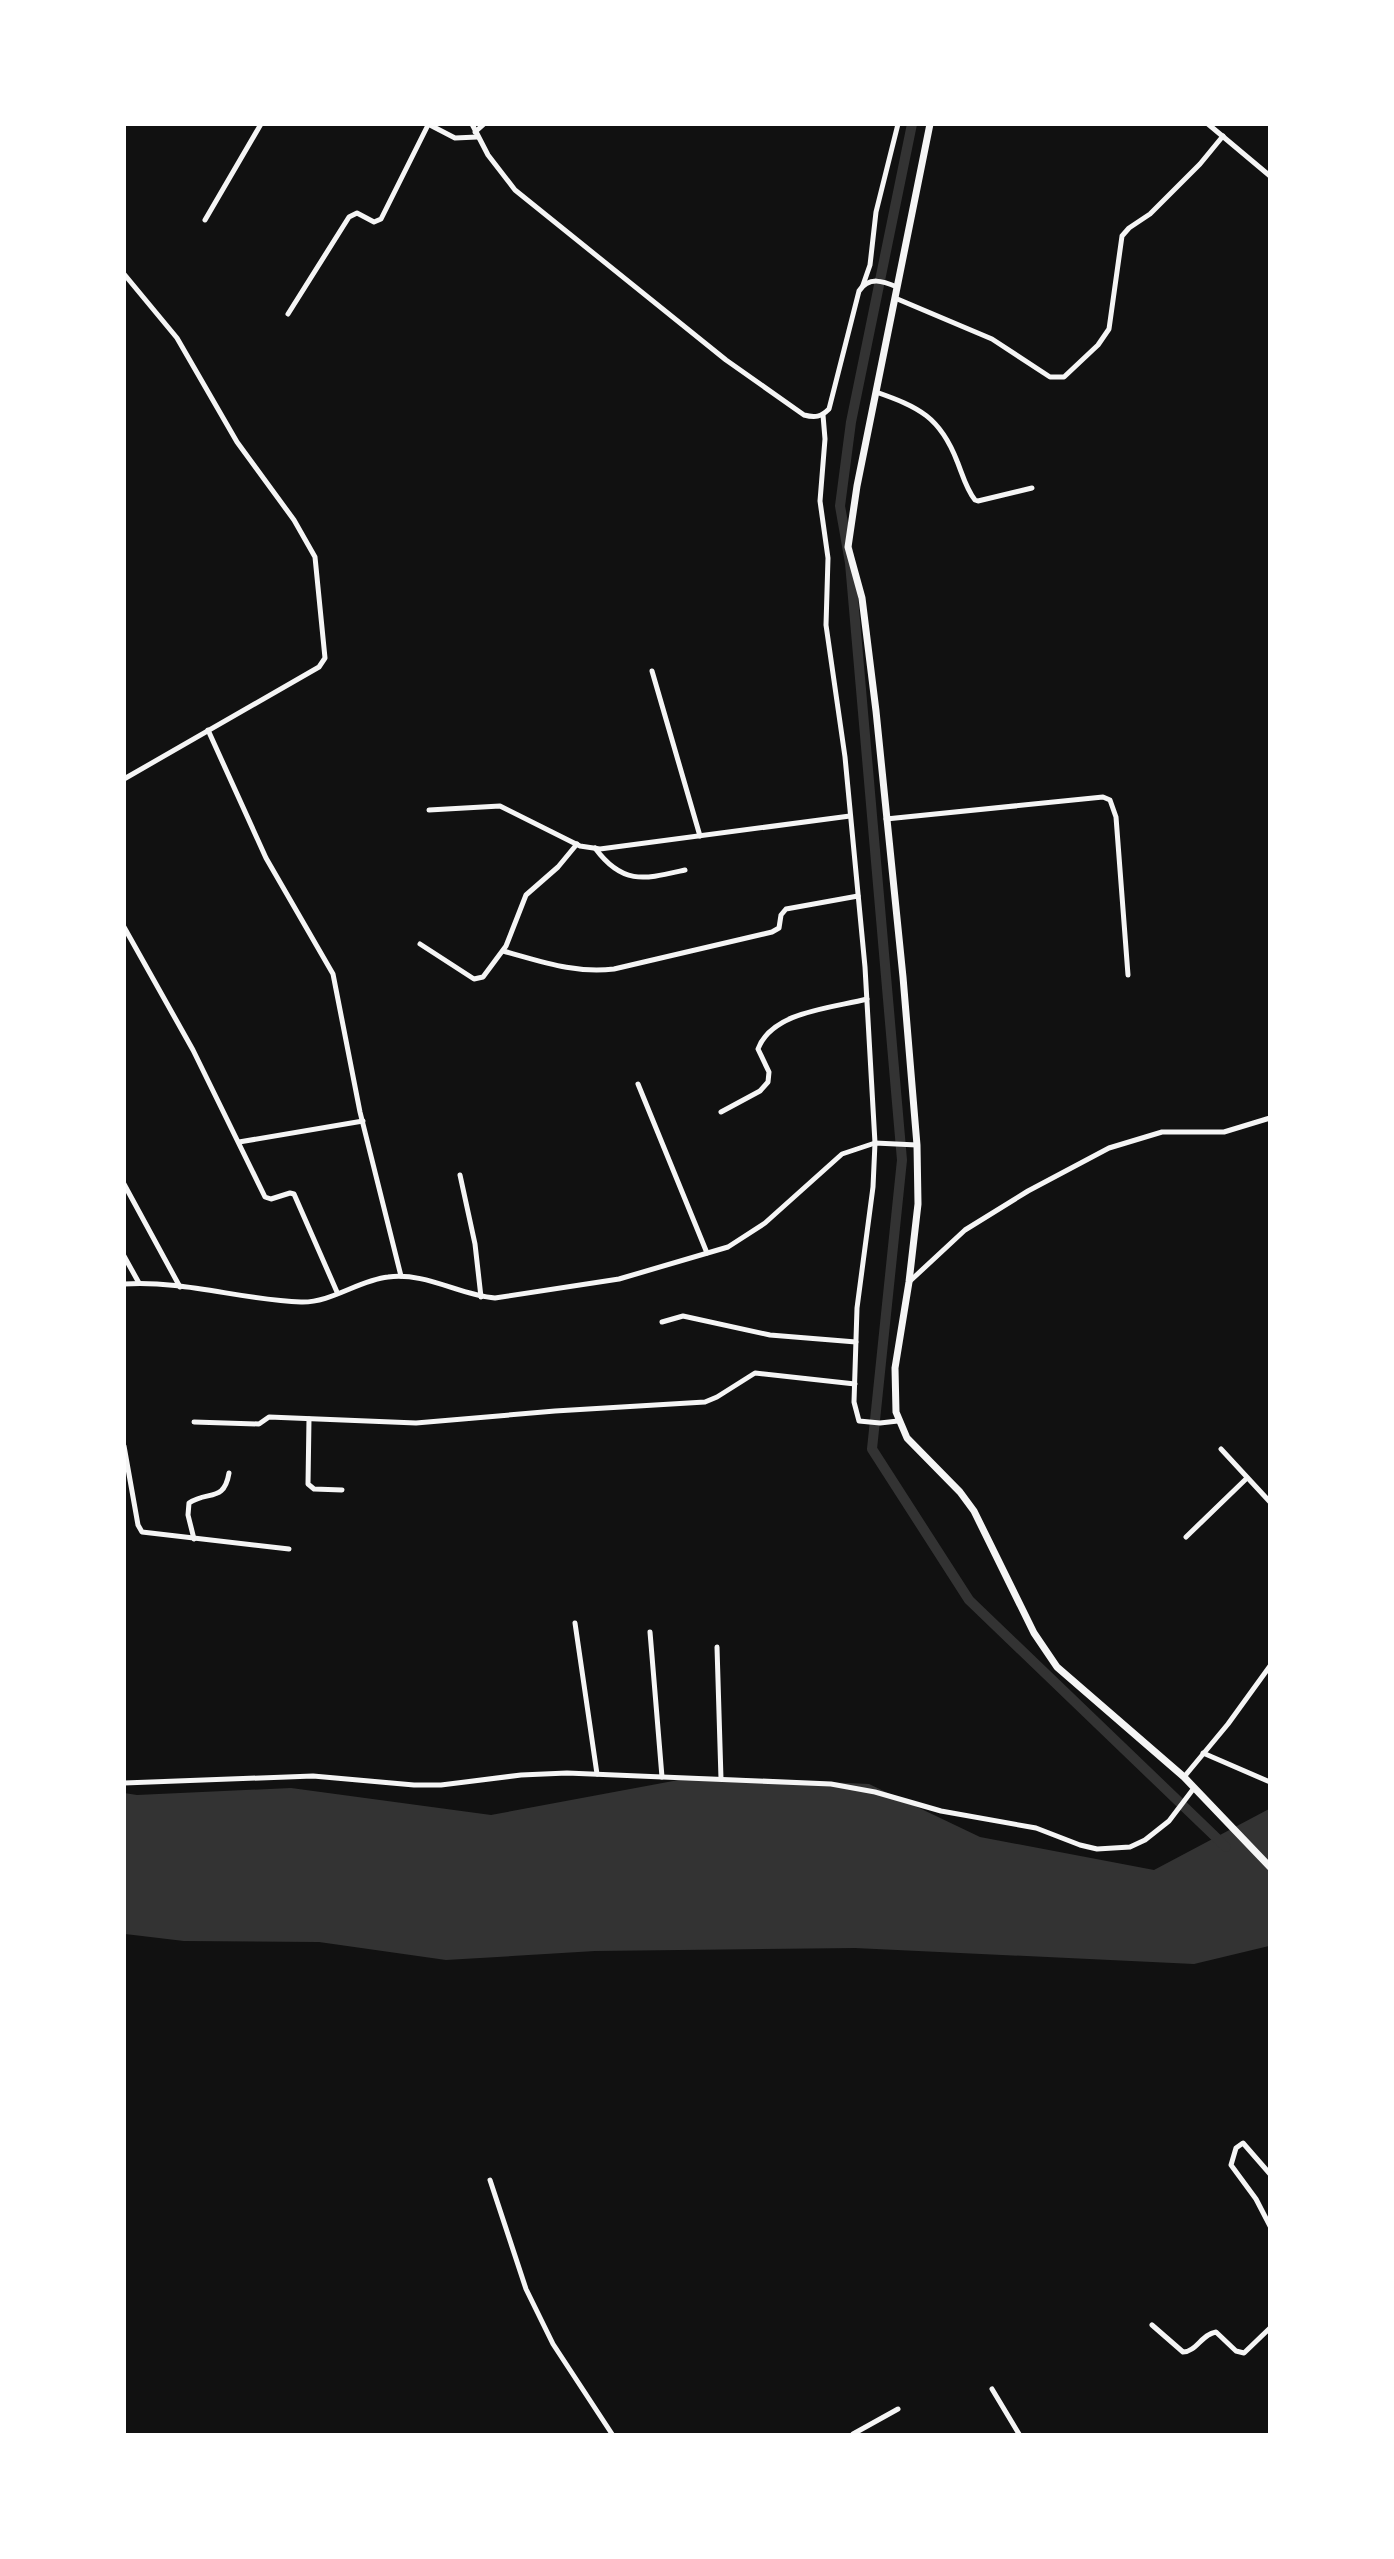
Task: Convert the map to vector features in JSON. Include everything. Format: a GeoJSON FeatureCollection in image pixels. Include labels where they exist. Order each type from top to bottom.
{"type":"FeatureCollection","features":[{"type":"Feature","properties":{"kind":"street"},"geometry":{"type":"LineString","coordinates":[[205,220],[261,124]]}},
{"type":"Feature","properties":{"kind":"street"},"geometry":{"type":"LineString","coordinates":[[472,124],[472,136],[515,190],[693,333],[804,415],[814,418],[823,415],[832,402],[859,291],[863,285],[873,247],[876,212],[898,124]]}},
{"type":"Feature","properties":{"kind":"street"},"geometry":{"type":"LineString","coordinates":[[288,314],[349,217],[357,213],[374,222],[381,219],[428,125],[455,138],[472,136],[483,124]]}},
{"type":"Feature","properties":{"kind":"street"},"geometry":{"type":"LineString","coordinates":[[930,124],[849,530],[848,547],[862,598],[903,977],[917,1145],[918,1204],[909,1282],[895,1368],[898,1421],[907,1438],[960,1492],[974,1511],[1034,1633],[1057,1667],[1184,1777],[1269,1868]]}},
{"type":"Feature","properties":{"kind":"street"},"geometry":{"type":"LineString","coordinates":[[1208,124],[1269,176]]}},
{"type":"Feature","properties":{"kind":"street"},"geometry":{"type":"LineString","coordinates":[[895,298],[992,339],[1050,377],[1064,377],[1098,345],[1109,329],[1122,236],[1129,228],[1150,214],[1200,164],[1223,136]]}},
{"type":"Feature","properties":{"kind":"street"},"geometry":{"type":"LineString","coordinates":[[124,274],[146,297],[177,338],[237,441],[294,520],[317,566],[324,661],[319,667],[124,778]]}},
{"type":"Feature","properties":{"kind":"street"},"geometry":{"type":"LineString","coordinates":[[863,285],[873,281],[885,282],[897,287]]}},
{"type":"Feature","properties":{"kind":"street"},"geometry":{"type":"LineString","coordinates":[[876,392],[912,406],[937,423],[947,436],[975,500],[1032,488]]}},
{"type":"Feature","properties":{"kind":"street"},"geometry":{"type":"LineString","coordinates":[[823,415],[825,439],[820,501],[828,558],[826,626],[845,757],[867,999],[875,1143],[874,1173],[857,1308],[855,1412],[859,1421],[880,1423],[898,1421]]}},
{"type":"Feature","properties":{"kind":"street"},"geometry":{"type":"LineString","coordinates":[[652,671],[700,836]]}},
{"type":"Feature","properties":{"kind":"street"},"geometry":{"type":"LineString","coordinates":[[208,730],[266,858],[333,974],[363,1120],[402,1276]]}},
{"type":"Feature","properties":{"kind":"street"},"geometry":{"type":"LineString","coordinates":[[886,819],[1103,797],[1110,800],[1116,817],[1128,975]]}},
{"type":"Feature","properties":{"kind":"street"},"geometry":{"type":"LineString","coordinates":[[429,810],[500,806],[577,844],[595,848],[850,816]]}},
{"type":"Feature","properties":{"kind":"street"},"geometry":{"type":"LineString","coordinates":[[420,944],[478,980],[497,962],[526,895],[558,867],[577,844]]}},
{"type":"Feature","properties":{"kind":"street"},"geometry":{"type":"LineString","coordinates":[[595,848],[610,865],[638,879],[685,870]]}},
{"type":"Feature","properties":{"kind":"street"},"geometry":{"type":"LineString","coordinates":[[503,951],[571,969],[595,972],[772,932],[779,928],[781,915],[786,909],[858,896]]}},
{"type":"Feature","properties":{"kind":"street"},"geometry":{"type":"LineString","coordinates":[[124,927],[193,1050],[265,1197],[271,1199],[290,1193],[296,1197],[337,1292]]}},
{"type":"Feature","properties":{"kind":"street"},"geometry":{"type":"LineString","coordinates":[[721,1112],[760,1091],[768,1082],[768,1072],[758,1049],[761,1042],[778,1025],[792,1018],[867,999]]}},
{"type":"Feature","properties":{"kind":"street"},"geometry":{"type":"LineString","coordinates":[[638,1084],[707,1253]]}},
{"type":"Feature","properties":{"kind":"street"},"geometry":{"type":"LineString","coordinates":[[909,1282],[966,1230],[1028,1191],[1109,1148],[1162,1132],[1224,1132],[1269,1118]]}},
{"type":"Feature","properties":{"kind":"street"},"geometry":{"type":"LineString","coordinates":[[239,1142],[363,1120]]}},
{"type":"Feature","properties":{"kind":"street"},"geometry":{"type":"LineString","coordinates":[[124,1284],[139,1283],[180,1287],[304,1303],[378,1278],[402,1276],[438,1282],[481,1297],[510,1297],[611,1281],[728,1246],[765,1223],[842,1154],[875,1143],[917,1145]]}},
{"type":"Feature","properties":{"kind":"street"},"geometry":{"type":"LineString","coordinates":[[460,1175],[475,1244],[481,1297]]}},
{"type":"Feature","properties":{"kind":"street"},"geometry":{"type":"LineString","coordinates":[[124,1184],[180,1287]]}},
{"type":"Feature","properties":{"kind":"street"},"geometry":{"type":"LineString","coordinates":[[124,1256],[139,1283]]}},
{"type":"Feature","properties":{"kind":"street"},"geometry":{"type":"LineString","coordinates":[[662,1322],[683,1316],[770,1335],[856,1342]]}},
{"type":"Feature","properties":{"kind":"street"},"geometry":{"type":"LineString","coordinates":[[194,1422],[259,1424],[269,1417],[445,1422],[555,1411],[705,1402],[717,1397],[754,1373],[855,1383]]}},
{"type":"Feature","properties":{"kind":"street"},"geometry":{"type":"LineString","coordinates":[[309,1419],[308,1484],[314,1489],[342,1490]]}},
{"type":"Feature","properties":{"kind":"street"},"geometry":{"type":"LineString","coordinates":[[124,1446],[140,1530],[194,1539],[289,1549]]}},
{"type":"Feature","properties":{"kind":"street"},"geometry":{"type":"LineString","coordinates":[[1221,1449],[1269,1502]]}},
{"type":"Feature","properties":{"kind":"street"},"geometry":{"type":"LineString","coordinates":[[194,1539],[188,1515],[189,1503],[220,1492],[227,1484],[229,1473]]}},
{"type":"Feature","properties":{"kind":"street"},"geometry":{"type":"LineString","coordinates":[[1186,1537],[1247,1478]]}},
{"type":"Feature","properties":{"kind":"street"},"geometry":{"type":"LineString","coordinates":[[575,1623],[597,1774]]}},
{"type":"Feature","properties":{"kind":"street"},"geometry":{"type":"LineString","coordinates":[[650,1632],[662,1777]]}},
{"type":"Feature","properties":{"kind":"street"},"geometry":{"type":"LineString","coordinates":[[717,1647],[721,1779]]}},
{"type":"Feature","properties":{"kind":"street"},"geometry":{"type":"LineString","coordinates":[[1184,1777],[1228,1724],[1269,1666]]}},
{"type":"Feature","properties":{"kind":"street"},"geometry":{"type":"LineString","coordinates":[[1203,1754],[1269,1782]]}},
{"type":"Feature","properties":{"kind":"street"},"geometry":{"type":"LineString","coordinates":[[124,1783],[313,1776],[432,1785],[546,1773],[721,1779],[854,1788],[941,1811],[1036,1828],[1080,1845],[1097,1848],[1130,1847],[1144,1840],[1169,1821],[1195,1789]]}},
{"type":"Feature","properties":{"kind":"street"},"geometry":{"type":"LineString","coordinates":[[1269,2174],[1243,2143],[1236,2148],[1231,2165],[1256,2199],[1269,2226]]}},
{"type":"Feature","properties":{"kind":"street"},"geometry":{"type":"LineString","coordinates":[[490,2180],[526,2289],[554,2344],[612,2434]]}},
{"type":"Feature","properties":{"kind":"street"},"geometry":{"type":"LineString","coordinates":[[1152,2325],[1183,2352],[1191,2350],[1206,2336],[1216,2332],[1236,2351],[1244,2353],[1269,2328]]}},
{"type":"Feature","properties":{"kind":"street"},"geometry":{"type":"LineString","coordinates":[[992,2389],[1019,2434]]}},
{"type":"Feature","properties":{"kind":"street"},"geometry":{"type":"LineString","coordinates":[[853,2434],[898,2409]]}},
{"type":"Feature","properties":{"kind":"shaded area"},"geometry":{"type":"Polygon","coordinates":[[[700,1776],[869,1784],[980,1837],[1154,1870],[1269,1809],[1269,1946],[1194,1964],[855,1948],[595,1951],[446,1960],[319,1942],[184,1941],[125,1934],[124,1793],[137,1795],[291,1788],[491,1815],[700,1776]]]}},
{"type":"Feature","properties":{"kind":"waterway"},"geometry":{"type":"LineString","coordinates":[[912,124],[851,422],[840,506],[850,563],[902,1160],[872,1449],[969,1600],[1226,1847]]}}]}
